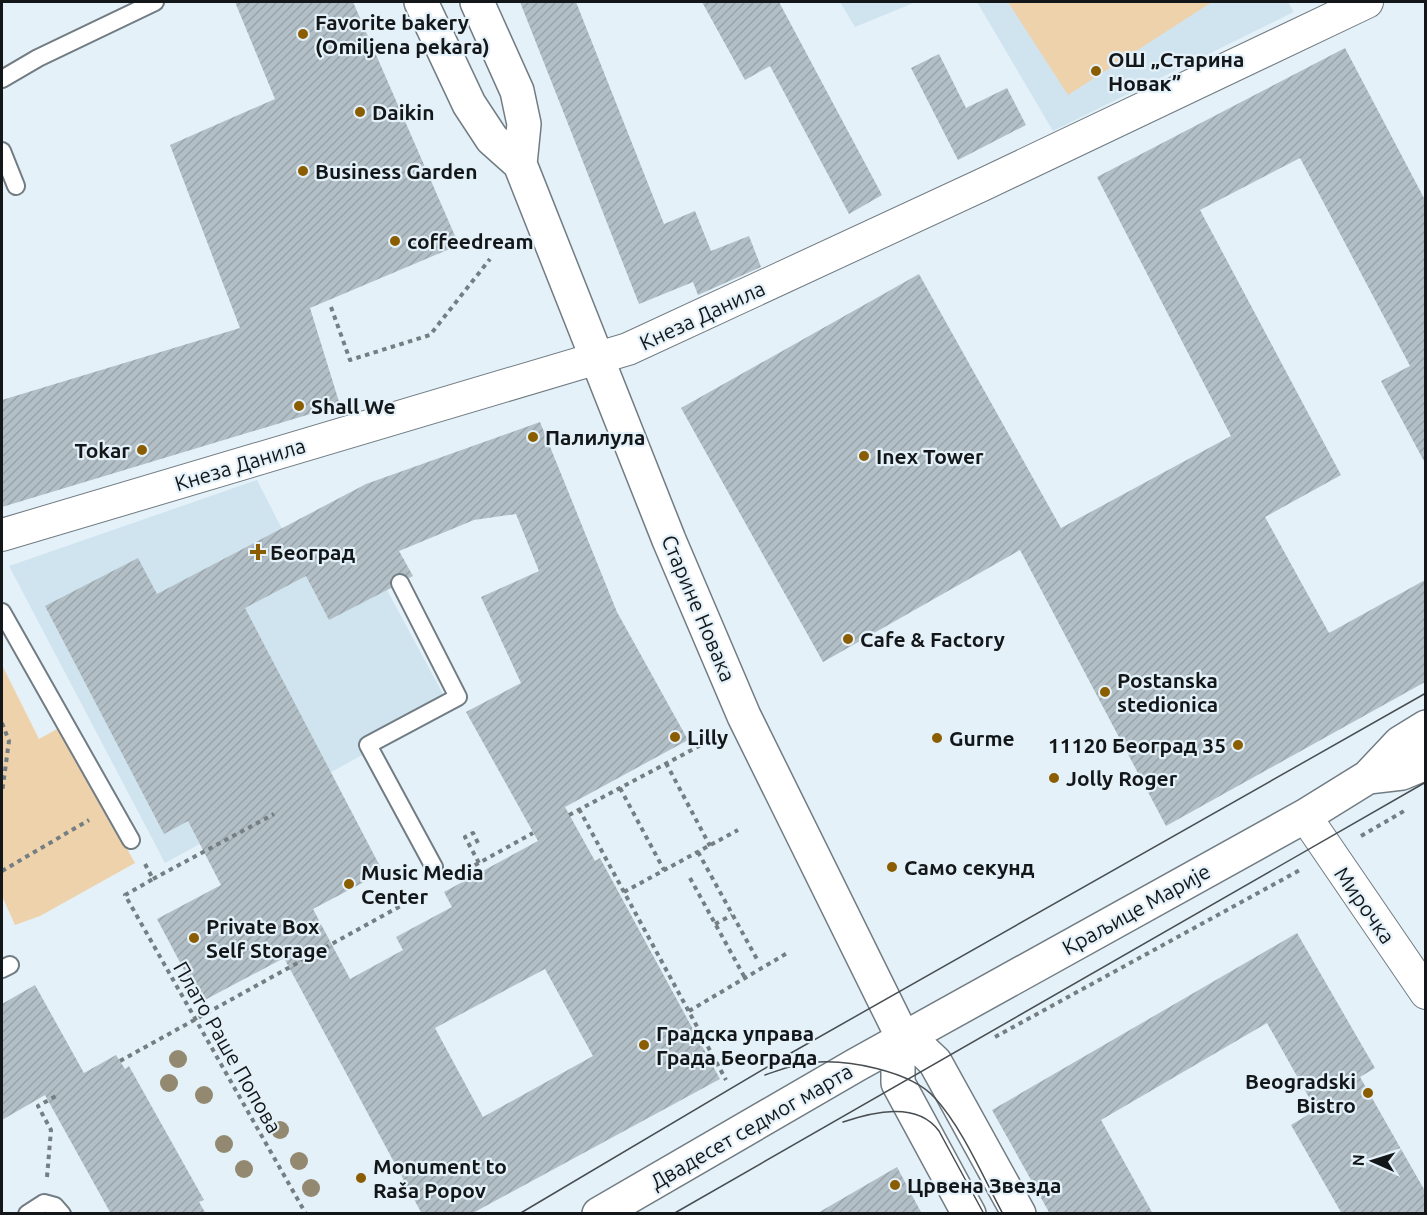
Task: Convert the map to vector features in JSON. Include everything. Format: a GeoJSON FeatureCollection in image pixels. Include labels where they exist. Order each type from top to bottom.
{"type":"FeatureCollection","features":[{"type":"Feature","properties":{"kind":"main road","name":"Старине Новака"},"geometry":{"type":"LineString","coordinates":[[422,2],[469,104],[492,139],[520,164],[669,540],[744,716],[904,1040]]}},
{"type":"Feature","properties":{"kind":"main road","name":"Старине Новака"},"geometry":{"type":"LineString","coordinates":[[477,2],[517,91],[524,124],[520,164]]}},
{"type":"Feature","properties":{"kind":"main road","name":"Краљице Марије"},"geometry":{"type":"LineString","coordinates":[[904,1040],[1305,816],[1368,777],[1400,743],[1425,727]]}},
{"type":"Feature","properties":{"kind":"main road","name":"Краљице Марије"},"geometry":{"type":"LineString","coordinates":[[1368,777],[1402,773],[1425,763]]}},
{"type":"Feature","properties":{"kind":"main road","name":"Двадесет седмог марта"},"geometry":{"type":"LineString","coordinates":[[598,1214],[904,1040]]}},
{"type":"Feature","properties":{"kind":"main road"},"geometry":{"type":"LineString","coordinates":[[969,1214],[898,1083],[898,1061],[904,1040],[918,1046],[935,1062],[1019,1214]]}},
{"type":"Feature","properties":{"kind":"street","name":"Кнеза Данила"},"geometry":{"type":"LineString","coordinates":[[2,535],[628,349],[1367,2]]}},
{"type":"Feature","properties":{"kind":"street","name":"Мирочка"},"geometry":{"type":"LineString","coordinates":[[1305,816],[1425,993]]}},
{"type":"Feature","properties":{"kind":"lane"},"geometry":{"type":"LineString","coordinates":[[2,79],[38,58],[155,2]]}},
{"type":"Feature","properties":{"kind":"lane"},"geometry":{"type":"LineString","coordinates":[[2,151],[16,186]]}},
{"type":"Feature","properties":{"kind":"lane"},"geometry":{"type":"LineString","coordinates":[[400,583],[458,698],[368,745],[434,867]]}},
{"type":"Feature","properties":{"kind":"lane"},"geometry":{"type":"LineString","coordinates":[[2,612],[131,840]]}},
{"type":"Feature","properties":{"kind":"lane"},"geometry":{"type":"LineString","coordinates":[[27,1214],[44,1203],[55,1206],[62,1214]]}},
{"type":"Feature","properties":{"kind":"path"},"geometry":{"type":"LineString","coordinates":[[331,308],[350,360],[430,334],[490,259]]}},
{"type":"Feature","properties":{"kind":"path"},"geometry":{"type":"LineString","coordinates":[[2,723],[9,741],[2,794]]}},
{"type":"Feature","properties":{"kind":"path"},"geometry":{"type":"LineString","coordinates":[[569,815],[703,744]]}},
{"type":"Feature","properties":{"kind":"path"},"geometry":{"type":"LineString","coordinates":[[666,763],[710,846]]}},
{"type":"Feature","properties":{"kind":"path"},"geometry":{"type":"LineString","coordinates":[[620,788],[664,870]]}},
{"type":"Feature","properties":{"kind":"path"},"geometry":{"type":"LineString","coordinates":[[2,871],[112,806]]}},
{"type":"Feature","properties":{"kind":"path"},"geometry":{"type":"LineString","coordinates":[[579,809],[726,1080]]}},
{"type":"Feature","properties":{"kind":"path"},"geometry":{"type":"LineString","coordinates":[[995,1037],[1406,810]]}},
{"type":"Feature","properties":{"kind":"path"},"geometry":{"type":"LineString","coordinates":[[149,872],[153,879],[274,814]]}},
{"type":"Feature","properties":{"kind":"path"},"geometry":{"type":"LineString","coordinates":[[624,892],[738,830]]}},
{"type":"Feature","properties":{"kind":"path"},"geometry":{"type":"LineString","coordinates":[[478,843],[473,832],[465,837],[479,863]]}},
{"type":"Feature","properties":{"kind":"path"},"geometry":{"type":"LineString","coordinates":[[449,879],[533,833]]}},
{"type":"Feature","properties":{"kind":"path"},"geometry":{"type":"LineString","coordinates":[[698,852],[758,961]]}},
{"type":"Feature","properties":{"kind":"path"},"geometry":{"type":"LineString","coordinates":[[690,878],[745,978]]}},
{"type":"Feature","properties":{"kind":"path","name":"Плато Раше Попова"},"geometry":{"type":"LineString","coordinates":[[153,879],[125,895],[306,1214]]}},
{"type":"Feature","properties":{"kind":"path"},"geometry":{"type":"LineString","coordinates":[[120,1061],[429,890]]}},
{"type":"Feature","properties":{"kind":"path"},"geometry":{"type":"LineString","coordinates":[[715,924],[732,915]]}},
{"type":"Feature","properties":{"kind":"path"},"geometry":{"type":"LineString","coordinates":[[688,1011],[789,952]]}},
{"type":"Feature","properties":{"kind":"path"},"geometry":{"type":"LineString","coordinates":[[44,1203],[51,1130],[38,1106],[58,1095]]}},
{"type":"Feature","properties":{"kind":"shaded area"},"geometry":{"type":"Polygon","coordinates":[[[840,2],[916,2],[855,27],[840,2]]]}},
{"type":"Feature","properties":{"kind":"shaded area","name":"ОШ „Старина Новак”"},"geometry":{"type":"Polygon","coordinates":[[[977,2],[1288,2],[1294,12],[1053,131],[977,2]]]}},
{"type":"Feature","properties":{"kind":"shaded area"},"geometry":{"type":"Polygon","coordinates":[[[1008,2],[1212,2],[1068,95],[1008,2]]]}},
{"type":"Feature","properties":{"kind":"shaded area"},"geometry":{"type":"Polygon","coordinates":[[[257,480],[282,529],[387,590],[450,707],[165,863],[9,566],[257,480]]]}},
{"type":"Feature","properties":{"kind":"shaded area"},"geometry":{"type":"Polygon","coordinates":[[[2,665],[39,739],[59,728],[135,863],[40,916],[15,925],[2,896],[2,665]]]}},
{"type":"Feature","properties":{"kind":"building"},"geometry":{"type":"Polygon","coordinates":[[[235,2],[353,2],[459,245],[310,308],[340,405],[2,507],[2,400],[240,328],[170,145],[275,99],[235,2]]]}},
{"type":"Feature","properties":{"kind":"building"},"geometry":{"type":"Polygon","coordinates":[[[520,2],[576,2],[664,224],[695,211],[711,251],[749,236],[761,267],[698,295],[693,282],[639,304],[520,2]]]}},
{"type":"Feature","properties":{"kind":"building"},"geometry":{"type":"Polygon","coordinates":[[[702,2],[779,2],[882,195],[849,214],[770,66],[745,80],[702,2]]]}},
{"type":"Feature","properties":{"kind":"building"},"geometry":{"type":"Polygon","coordinates":[[[1345,48],[1425,200],[1425,463],[1381,381],[1410,366],[1300,158],[1200,210],[1341,475],[1265,517],[1329,633],[1425,580],[1425,682],[1166,826],[1020,550],[823,662],[681,408],[919,274],[1061,528],[1231,436],[1097,177],[1345,48]]]}},
{"type":"Feature","properties":{"kind":"building"},"geometry":{"type":"Polygon","coordinates":[[[939,54],[966,108],[1007,88],[1026,125],[958,160],[911,68],[939,54]]]}},
{"type":"Feature","properties":{"kind":"building"},"geometry":{"type":"Polygon","coordinates":[[[540,422],[617,612],[688,740],[565,807],[595,861],[600,858],[720,1079],[471,1214],[422,1214],[284,958],[201,1002],[157,919],[221,885],[188,821],[164,834],[45,606],[138,558],[157,594],[366,484],[540,422]],[[516,514],[474,520],[399,551],[413,576],[409,578],[401,573],[395,574],[390,582],[391,588],[329,620],[306,576],[245,608],[383,872],[313,909],[350,979],[403,950],[396,937],[452,907],[444,892],[538,841],[466,712],[521,683],[481,597],[539,571],[516,514]],[[545,969],[435,1028],[483,1117],[593,1056],[545,969]]]}},
{"type":"Feature","properties":{"kind":"building"},"geometry":{"type":"Polygon","coordinates":[[[1297,933],[1375,1068],[1360,1077],[1425,1191],[1425,1214],[1342,1214],[1291,1125],[1316,1110],[1267,1023],[1101,1120],[1153,1214],[1050,1214],[992,1110],[1297,933]]]}},
{"type":"Feature","properties":{"kind":"building"},"geometry":{"type":"Polygon","coordinates":[[[35,985],[84,1073],[116,1055],[125,1069],[129,1066],[204,1200],[199,1202],[206,1214],[111,1214],[45,1095],[2,1120],[2,1004],[35,985]]]}},
{"type":"Feature","properties":{"kind":"building"},"geometry":{"type":"Polygon","coordinates":[[[897,1167],[922,1214],[816,1214],[897,1167]]]}},
{"type":"Feature","properties":{"kind":"tram line"},"geometry":{"type":"LineString","coordinates":[[519,1214],[791,1053],[1426,693]]}},
{"type":"Feature","properties":{"kind":"tram line"},"geometry":{"type":"LineString","coordinates":[[673,1214],[1426,782]]}},
{"type":"Feature","properties":{"kind":"tram line"},"geometry":{"type":"LineString","coordinates":[[765,1075],[803,1064],[824,1062],[876,1068],[910,1080],[935,1098],[955,1124],[1003,1214]]}},
{"type":"Feature","properties":{"kind":"tram line"},"geometry":{"type":"LineString","coordinates":[[843,1122],[868,1115],[894,1112],[907,1112],[930,1122],[939,1131],[984,1214]]}},
{"type":"Feature","properties":{"kind":"place","name":"Favorite bakery (Omiljena pekara)"},"geometry":{"type":"Point","coordinates":[303,34]}},
{"type":"Feature","properties":{"kind":"place","name":"ОШ „Старина Новак”"},"geometry":{"type":"Point","coordinates":[1096,71]}},
{"type":"Feature","properties":{"kind":"place","name":"Daikin"},"geometry":{"type":"Point","coordinates":[360,112]}},
{"type":"Feature","properties":{"kind":"place","name":"Business Garden"},"geometry":{"type":"Point","coordinates":[303,171]}},
{"type":"Feature","properties":{"kind":"place","name":"coffeedream"},"geometry":{"type":"Point","coordinates":[395,241]}},
{"type":"Feature","properties":{"kind":"place","name":"Shall We"},"geometry":{"type":"Point","coordinates":[299,406]}},
{"type":"Feature","properties":{"kind":"place","name":"Палилула"},"geometry":{"type":"Point","coordinates":[533,437]}},
{"type":"Feature","properties":{"kind":"place","name":"Tokar"},"geometry":{"type":"Point","coordinates":[142,450]}},
{"type":"Feature","properties":{"kind":"place","name":"Inex Tower"},"geometry":{"type":"Point","coordinates":[864,456]}},
{"type":"Feature","properties":{"kind":"place","name":"Београд"},"geometry":{"type":"Point","coordinates":[258,552]}},
{"type":"Feature","properties":{"kind":"place","name":"Cafe & Factory"},"geometry":{"type":"Point","coordinates":[848,639]}},
{"type":"Feature","properties":{"kind":"place","name":"Postanska stedionica"},"geometry":{"type":"Point","coordinates":[1105,692]}},
{"type":"Feature","properties":{"kind":"place","name":"Lilly"},"geometry":{"type":"Point","coordinates":[675,737]}},
{"type":"Feature","properties":{"kind":"place","name":"Gurme"},"geometry":{"type":"Point","coordinates":[937,738]}},
{"type":"Feature","properties":{"kind":"place","name":"11120 Београд 35"},"geometry":{"type":"Point","coordinates":[1238,745]}},
{"type":"Feature","properties":{"kind":"place","name":"Jolly Roger"},"geometry":{"type":"Point","coordinates":[1054,778]}},
{"type":"Feature","properties":{"kind":"place","name":"Само секунд"},"geometry":{"type":"Point","coordinates":[892,867]}},
{"type":"Feature","properties":{"kind":"place","name":"Music Media Center"},"geometry":{"type":"Point","coordinates":[349,884]}},
{"type":"Feature","properties":{"kind":"place","name":"Private Box Self Storage"},"geometry":{"type":"Point","coordinates":[194,938]}},
{"type":"Feature","properties":{"kind":"place","name":"Градска управа Града Београда"},"geometry":{"type":"Point","coordinates":[644,1045]}},
{"type":"Feature","properties":{"kind":"place","name":"Beogradski Bistro"},"geometry":{"type":"Point","coordinates":[1368,1093]}},
{"type":"Feature","properties":{"kind":"place","name":"Monument to Raša Popov"},"geometry":{"type":"Point","coordinates":[361,1178]}},
{"type":"Feature","properties":{"kind":"place","name":"Црвена Звезда"},"geometry":{"type":"Point","coordinates":[895,1185]}}]}
